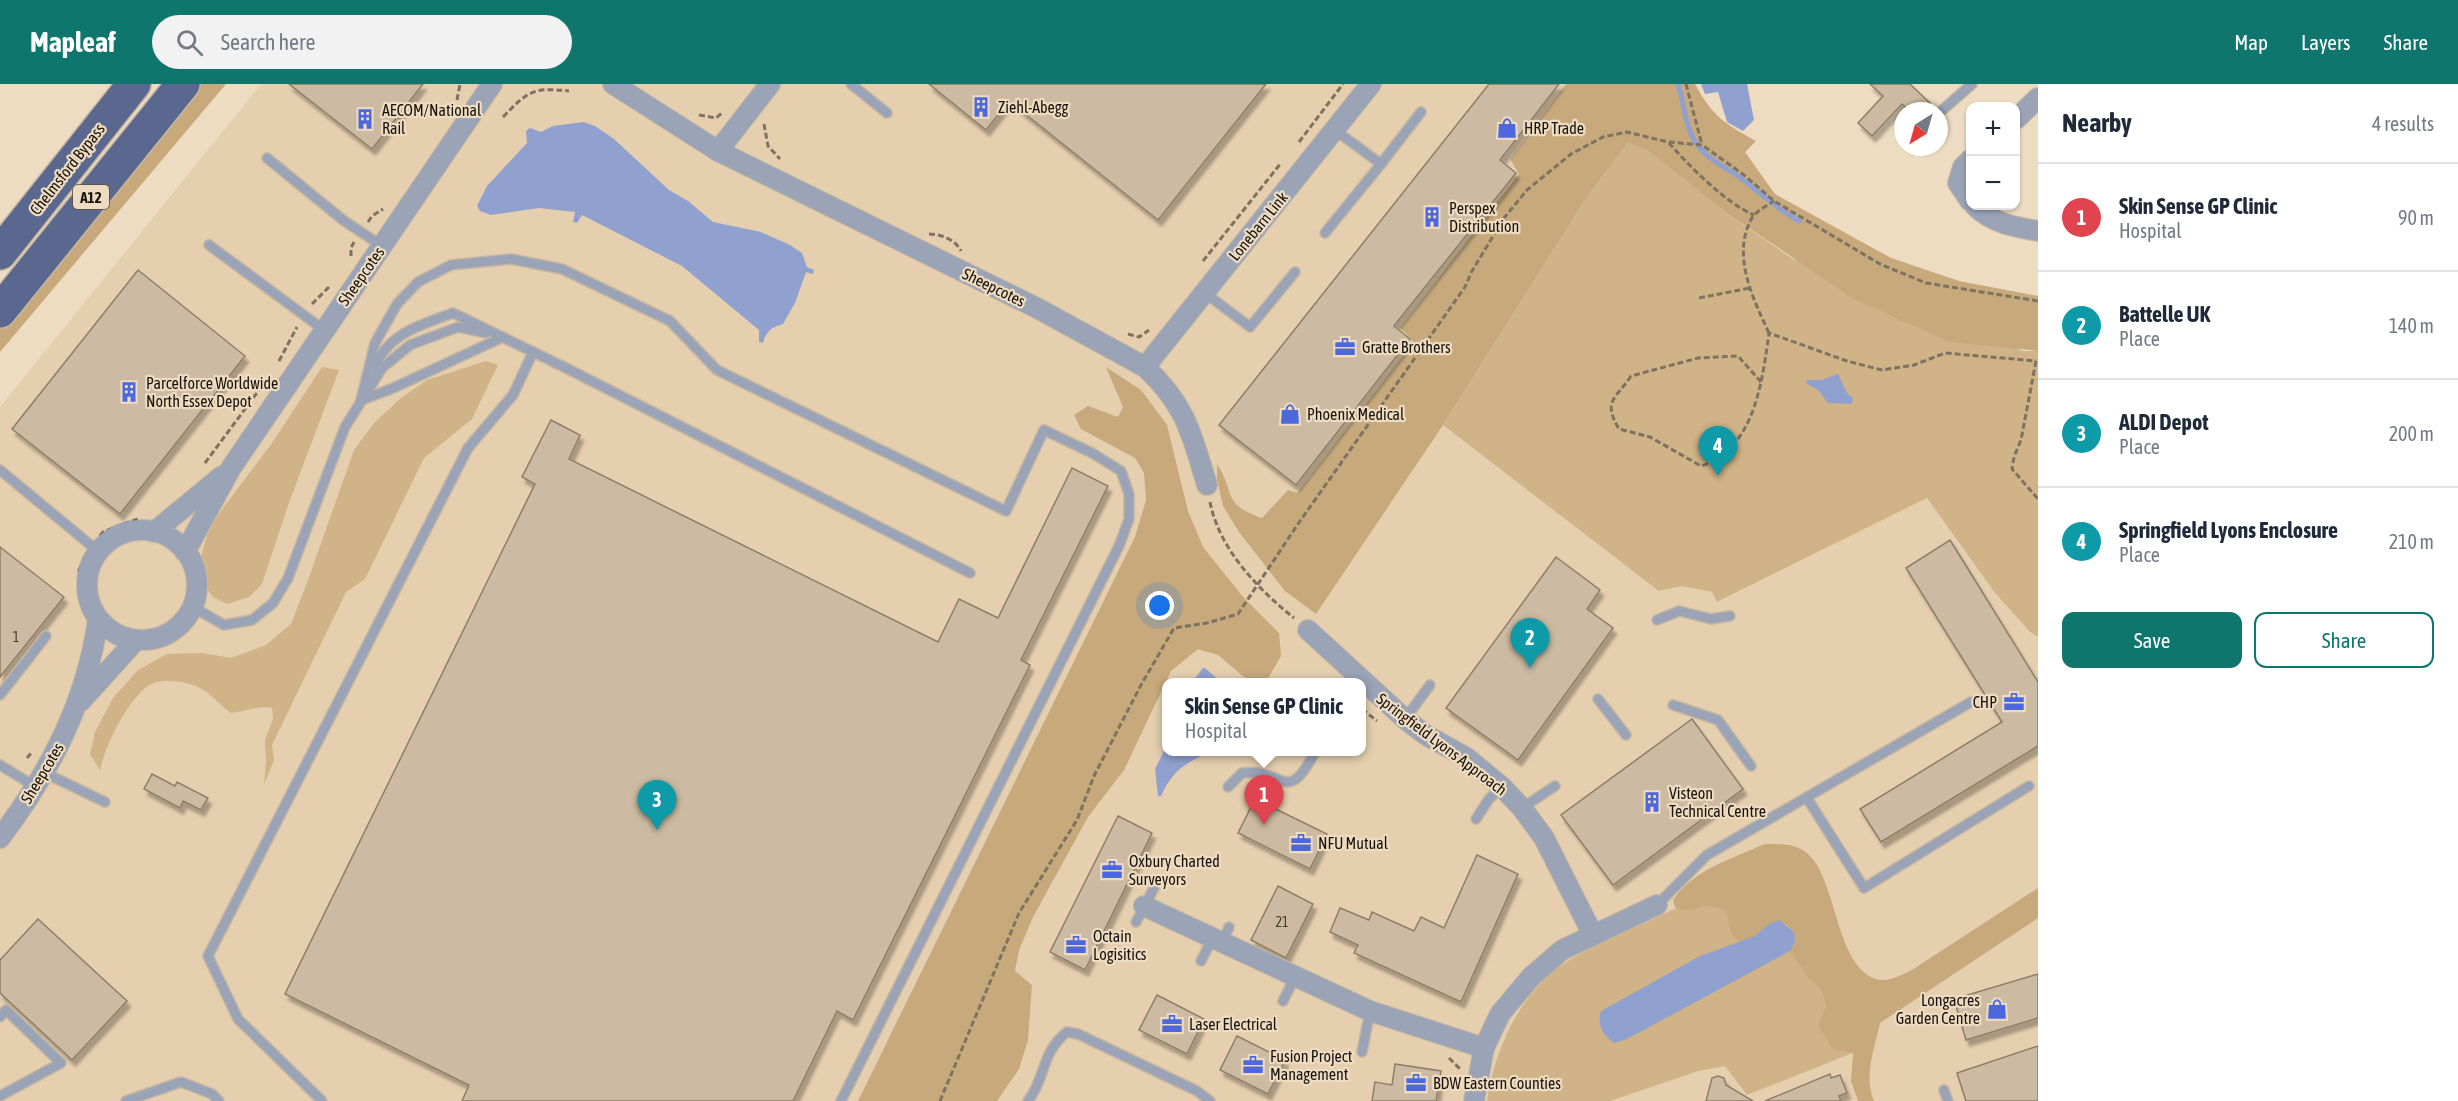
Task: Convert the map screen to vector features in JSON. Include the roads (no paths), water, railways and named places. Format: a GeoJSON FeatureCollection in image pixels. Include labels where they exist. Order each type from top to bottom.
{"type":"FeatureCollection","features":[{"type":"Feature","properties":{"kind":"highway","name":"Chelmsford Bypass"},"geometry":{"type":"LineString","coordinates":[[0,253],[134,84]]}},
{"type":"Feature","properties":{"kind":"highway","name":"A12"},"geometry":{"type":"LineString","coordinates":[[0,311],[183,84]]}},
{"type":"Feature","properties":{"kind":"street","name":"Sheepcotes"},"geometry":{"type":"LineString","coordinates":[[185,552],[231,468],[492,84]]}},
{"type":"Feature","properties":{"kind":"street","name":"Sheepcotes"},"geometry":{"type":"LineString","coordinates":[[613,84],[718,151],[1037,308],[1145,368],[1160,381],[1182,410],[1194,440],[1207,485]]}},
{"type":"Feature","properties":{"kind":"street"},"geometry":{"type":"LineString","coordinates":[[718,151],[770,84]]}},
{"type":"Feature","properties":{"kind":"street","name":"Lonebarn Link"},"geometry":{"type":"LineString","coordinates":[[1145,368],[1371,84]]}},
{"type":"Feature","properties":{"kind":"street"},"geometry":{"type":"LineString","coordinates":[[2020,114],[2038,98]]}},
{"type":"Feature","properties":{"kind":"street"},"geometry":{"type":"LineString","coordinates":[[1966,164],[1958,183],[1966,194]]}},
{"type":"Feature","properties":{"kind":"street"},"geometry":{"type":"LineString","coordinates":[[1979,210],[1985,216],[2011,226],[2038,231]]}},
{"type":"Feature","properties":{"kind":"street","name":"Sheepcotes"},"geometry":{"type":"LineString","coordinates":[[148,524],[231,468]]}},
{"type":"Feature","properties":{"kind":"street"},"geometry":{"type":"LineString","coordinates":[[98,619],[114,632],[136,640],[153,639],[170,633],[183,622],[193,608],[197,579],[193,564],[185,552],[171,539],[148,524],[139,531],[125,533],[112,539],[99,552]]}},
{"type":"Feature","properties":{"kind":"street","name":"Sheepcotes"},"geometry":{"type":"LineString","coordinates":[[0,838],[41,780],[77,705],[96,638],[98,619],[90,602],[87,583],[91,565],[99,552]]}},
{"type":"Feature","properties":{"kind":"street","name":"Springfield Lyons Approach"},"geometry":{"type":"LineString","coordinates":[[1308,630],[1354,678]]}},
{"type":"Feature","properties":{"kind":"street","name":"Sheepcotes"},"geometry":{"type":"LineString","coordinates":[[77,705],[136,640]]}},
{"type":"Feature","properties":{"kind":"street","name":"Springfield Lyons Approach"},"geometry":{"type":"LineString","coordinates":[[1366,690],[1426,735],[1467,759],[1502,787],[1522,808],[1544,838],[1593,935]]}},
{"type":"Feature","properties":{"kind":"street"},"geometry":{"type":"LineString","coordinates":[[1474,1101],[1484,1048],[1500,1014],[1531,977],[1562,950],[1657,904]]}},
{"type":"Feature","properties":{"kind":"street"},"geometry":{"type":"LineString","coordinates":[[1140,914],[1221,936],[1295,977],[1370,1011],[1484,1048]]}},
{"type":"Feature","properties":{"kind":"lane"},"geometry":{"type":"LineString","coordinates":[[851,84],[887,113]]}},
{"type":"Feature","properties":{"kind":"lane"},"geometry":{"type":"LineString","coordinates":[[1948,105],[1972,84]]}},
{"type":"Feature","properties":{"kind":"lane"},"geometry":{"type":"LineString","coordinates":[[1325,233],[1421,112]]}},
{"type":"Feature","properties":{"kind":"lane"},"geometry":{"type":"LineString","coordinates":[[1335,130],[1381,164]]}},
{"type":"Feature","properties":{"kind":"lane"},"geometry":{"type":"LineString","coordinates":[[267,158],[343,220],[382,246]]}},
{"type":"Feature","properties":{"kind":"lane"},"geometry":{"type":"LineString","coordinates":[[209,245],[324,330]]}},
{"type":"Feature","properties":{"kind":"lane"},"geometry":{"type":"LineString","coordinates":[[361,400],[375,343],[398,304],[418,282],[451,266],[511,259],[562,269],[670,321],[717,370],[1006,511],[1044,430],[1092,453],[1121,471],[1129,494],[1129,519],[1119,546],[841,1101]]}},
{"type":"Feature","properties":{"kind":"lane"},"geometry":{"type":"LineString","coordinates":[[1205,293],[1250,327],[1295,272]]}},
{"type":"Feature","properties":{"kind":"lane"},"geometry":{"type":"LineString","coordinates":[[361,400],[378,358],[402,333],[453,313],[970,573]]}},
{"type":"Feature","properties":{"kind":"lane"},"geometry":{"type":"LineString","coordinates":[[193,608],[224,625],[252,620],[273,603],[288,578],[345,427],[382,368],[410,345],[458,327],[503,337]]}},
{"type":"Feature","properties":{"kind":"lane"},"geometry":{"type":"LineString","coordinates":[[361,400],[391,389],[503,337]]}},
{"type":"Feature","properties":{"kind":"lane"},"geometry":{"type":"LineString","coordinates":[[322,1101],[238,1018],[208,956],[468,448],[513,395],[533,352]]}},
{"type":"Feature","properties":{"kind":"lane"},"geometry":{"type":"LineString","coordinates":[[0,470],[99,552]]}},
{"type":"Feature","properties":{"kind":"lane"},"geometry":{"type":"LineString","coordinates":[[1657,620],[1679,610],[1711,619],[1730,616]]}},
{"type":"Feature","properties":{"kind":"lane"},"geometry":{"type":"LineString","coordinates":[[0,694],[46,636]]}},
{"type":"Feature","properties":{"kind":"lane"},"geometry":{"type":"LineString","coordinates":[[1404,719],[1430,685]]}},
{"type":"Feature","properties":{"kind":"lane"},"geometry":{"type":"LineString","coordinates":[[1598,699],[1626,735]]}},
{"type":"Feature","properties":{"kind":"lane"},"geometry":{"type":"LineString","coordinates":[[1657,904],[1707,855],[1971,702]]}},
{"type":"Feature","properties":{"kind":"lane"},"geometry":{"type":"LineString","coordinates":[[1673,705],[1718,720],[1751,766]]}},
{"type":"Feature","properties":{"kind":"lane"},"geometry":{"type":"LineString","coordinates":[[1228,787],[1242,772],[1250,771],[1260,772],[1285,782],[1296,780],[1303,775],[1313,756]]}},
{"type":"Feature","properties":{"kind":"lane"},"geometry":{"type":"LineString","coordinates":[[0,765],[105,802]]}},
{"type":"Feature","properties":{"kind":"lane"},"geometry":{"type":"LineString","coordinates":[[1522,808],[1554,786]]}},
{"type":"Feature","properties":{"kind":"lane"},"geometry":{"type":"LineString","coordinates":[[1807,798],[1864,888],[2029,786]]}},
{"type":"Feature","properties":{"kind":"lane"},"geometry":{"type":"LineString","coordinates":[[1476,819],[1489,799],[1502,787]]}},
{"type":"Feature","properties":{"kind":"lane"},"geometry":{"type":"LineString","coordinates":[[1140,914],[1154,888]]}},
{"type":"Feature","properties":{"kind":"lane"},"geometry":{"type":"LineString","coordinates":[[1201,961],[1221,936]]}},
{"type":"Feature","properties":{"kind":"lane"},"geometry":{"type":"LineString","coordinates":[[1283,1001],[1295,977]]}},
{"type":"Feature","properties":{"kind":"lane"},"geometry":{"type":"LineString","coordinates":[[0,1017],[6,1010],[62,1063],[0,1096]]}},
{"type":"Feature","properties":{"kind":"lane"},"geometry":{"type":"LineString","coordinates":[[1362,1052],[1370,1011]]}},
{"type":"Feature","properties":{"kind":"lane"},"geometry":{"type":"LineString","coordinates":[[1028,1101],[1036,1088],[1046,1057],[1055,1041],[1067,1032],[1078,1034],[1197,1091],[1210,1101]]}},
{"type":"Feature","properties":{"kind":"lane"},"geometry":{"type":"LineString","coordinates":[[126,1101],[181,1082],[212,1094],[219,1101]]}},
{"type":"Feature","properties":{"kind":"lane"},"geometry":{"type":"LineString","coordinates":[[1944,1090],[1948,1101]]}},
{"type":"Feature","properties":{"kind":"water"},"geometry":{"type":"Polygon","coordinates":[[[1701,84],[1747,84],[1754,120],[1743,131],[1727,122],[1718,92],[1705,94],[1701,84]]]}},
{"type":"Feature","properties":{"kind":"water"},"geometry":{"type":"Polygon","coordinates":[[[584,122],[595,126],[614,139],[669,190],[688,201],[713,222],[761,232],[802,253],[807,267],[814,270],[813,274],[806,272],[795,303],[783,324],[770,330],[763,343],[759,342],[759,330],[682,266],[582,215],[577,223],[573,222],[575,212],[539,208],[491,215],[480,211],[477,206],[487,186],[527,143],[526,131],[530,128],[541,132],[553,126],[584,122]]]}},
{"type":"Feature","properties":{"kind":"water"},"geometry":{"type":"Polygon","coordinates":[[[1838,374],[1847,393],[1853,398],[1852,404],[1828,403],[1818,390],[1806,383],[1807,380],[1821,380],[1838,374]]]}},
{"type":"Feature","properties":{"kind":"water"},"geometry":{"type":"Polygon","coordinates":[[[1205,668],[1216,678],[1195,678],[1205,668]]]}},
{"type":"Feature","properties":{"kind":"water"},"geometry":{"type":"Polygon","coordinates":[[[1162,755],[1202,756],[1180,769],[1165,787],[1161,796],[1158,796],[1155,769],[1162,755]]]}},
{"type":"Feature","properties":{"kind":"water"},"geometry":{"type":"Polygon","coordinates":[[[1779,920],[1794,932],[1795,942],[1790,951],[1627,1039],[1614,1043],[1604,1033],[1600,1025],[1601,1011],[1700,956],[1755,936],[1769,924],[1779,920]]]}},
{"type":"Feature","properties":{"kind":"waterway"},"geometry":{"type":"LineString","coordinates":[[1678,84],[1690,132],[1701,149],[1711,159],[1799,221]]}},
{"type":"Feature","properties":{"kind":"place","name":"Ziehl-Abegg"},"geometry":{"type":"Point","coordinates":[981,107]}},
{"type":"Feature","properties":{"kind":"place","name":"AECOM/National Rail"},"geometry":{"type":"Point","coordinates":[365,119]}},
{"type":"Feature","properties":{"kind":"place","name":"HRP Trade"},"geometry":{"type":"Point","coordinates":[1507,128]}},
{"type":"Feature","properties":{"kind":"place","name":"Perspex Distribution"},"geometry":{"type":"Point","coordinates":[1432,217]}},
{"type":"Feature","properties":{"kind":"place","name":"Gratte Brothers"},"geometry":{"type":"Point","coordinates":[1345,347]}},
{"type":"Feature","properties":{"kind":"place","name":"Parcelforce Worldwide North Essex Depot"},"geometry":{"type":"Point","coordinates":[129,392]}},
{"type":"Feature","properties":{"kind":"place","name":"Phoenix Medical"},"geometry":{"type":"Point","coordinates":[1290,414]}},
{"type":"Feature","properties":{"kind":"place","name":"Springfield Lyons Enclosure"},"geometry":{"type":"Point","coordinates":[1718,476]}},
{"type":"Feature","properties":{"kind":"place","name":"Battelle UK"},"geometry":{"type":"Point","coordinates":[1530,668]}},
{"type":"Feature","properties":{"kind":"place","name":"CHP"},"geometry":{"type":"Point","coordinates":[2014,702]}},
{"type":"Feature","properties":{"kind":"place","name":"Visteon Technical Centre"},"geometry":{"type":"Point","coordinates":[1652,802]}},
{"type":"Feature","properties":{"kind":"place","name":"Skin Sense GP Clinic"},"geometry":{"type":"Point","coordinates":[1264,825]}},
{"type":"Feature","properties":{"kind":"place","name":"ALDI Depot"},"geometry":{"type":"Point","coordinates":[657,830]}},
{"type":"Feature","properties":{"kind":"place","name":"NFU Mutual"},"geometry":{"type":"Point","coordinates":[1301,843]}},
{"type":"Feature","properties":{"kind":"place","name":"Oxbury Charted Surveyors"},"geometry":{"type":"Point","coordinates":[1112,870]}},
{"type":"Feature","properties":{"kind":"place","name":"Octain Logisitics"},"geometry":{"type":"Point","coordinates":[1076,945]}},
{"type":"Feature","properties":{"kind":"place","name":"Longacres Garden Centre"},"geometry":{"type":"Point","coordinates":[1997,1009]}},
{"type":"Feature","properties":{"kind":"place","name":"Laser Electrical"},"geometry":{"type":"Point","coordinates":[1172,1024]}},
{"type":"Feature","properties":{"kind":"place","name":"Fusion Project Management"},"geometry":{"type":"Point","coordinates":[1253,1065]}},
{"type":"Feature","properties":{"kind":"place","name":"BDW Eastern Counties"},"geometry":{"type":"Point","coordinates":[1416,1083]}}]}
